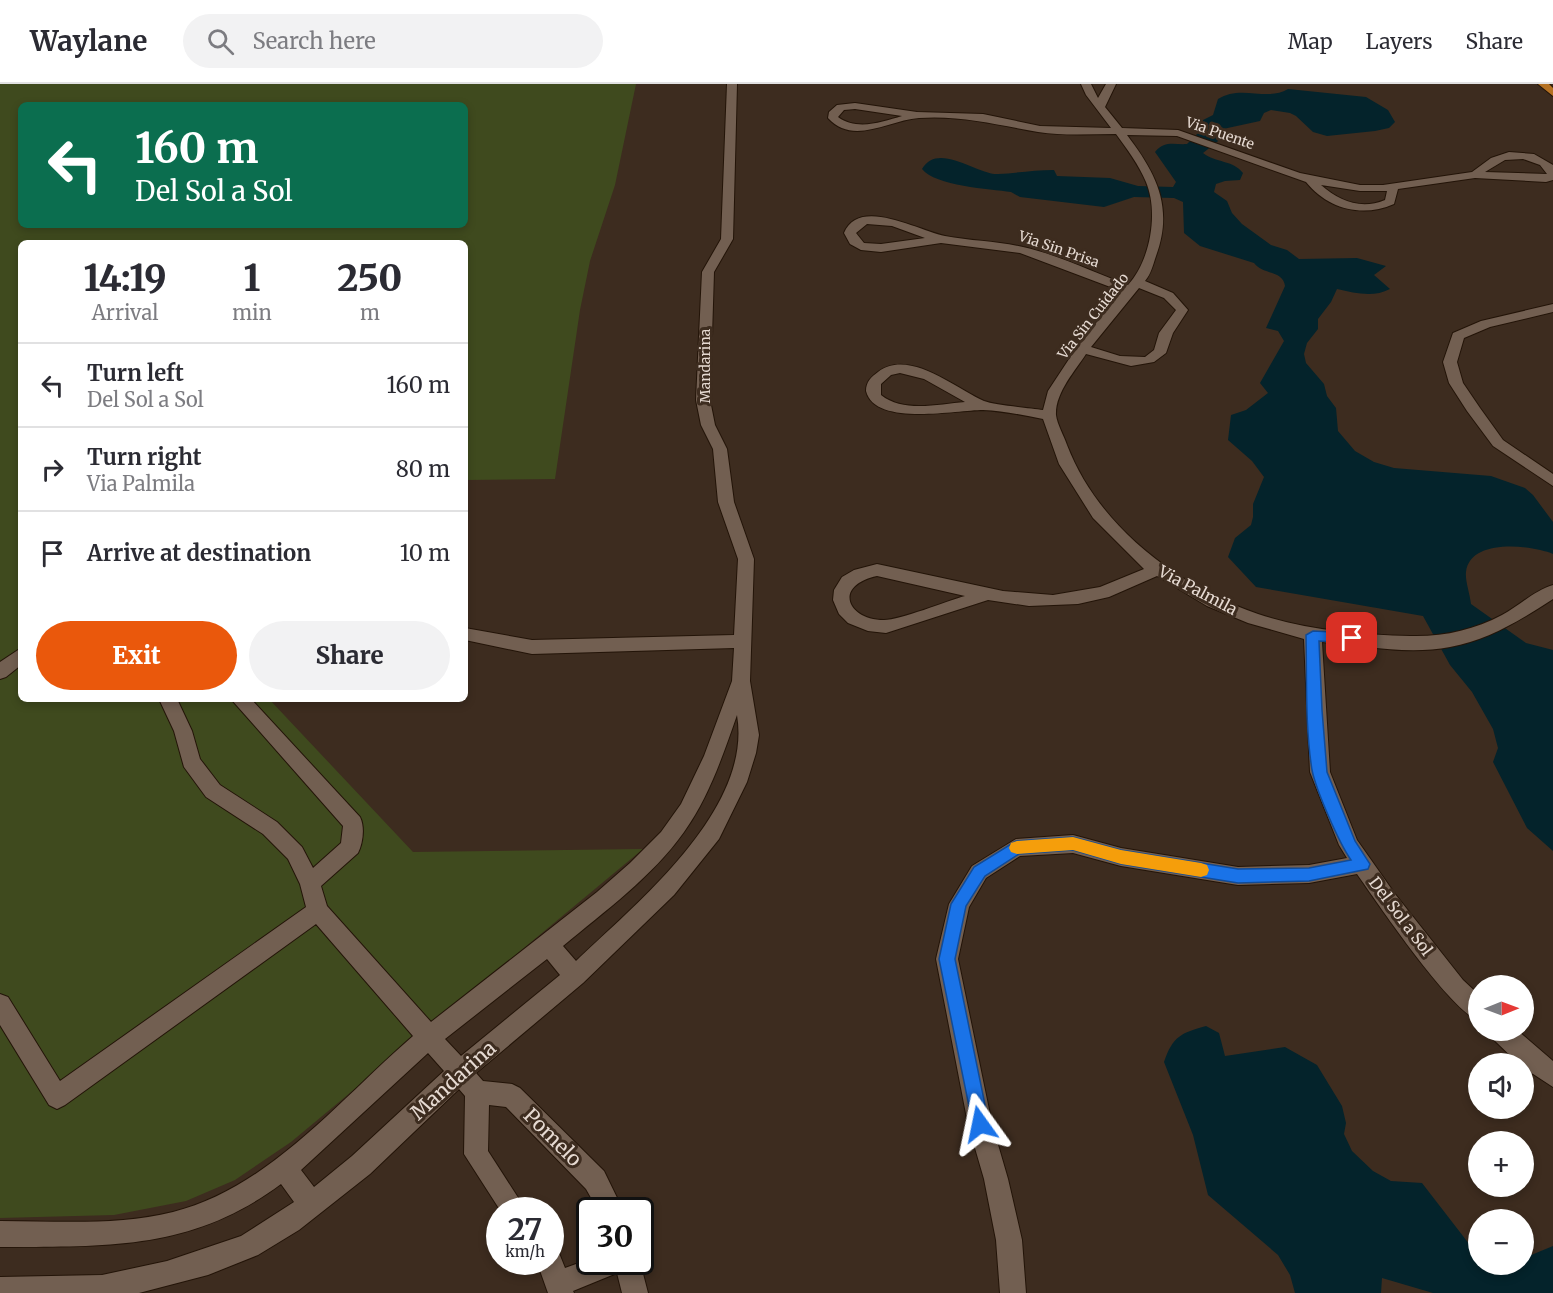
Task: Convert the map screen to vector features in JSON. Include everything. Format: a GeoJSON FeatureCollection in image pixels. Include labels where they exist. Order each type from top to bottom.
{"type":"FeatureCollection","features":[{"type":"Feature","properties":{"kind":"main road"},"geometry":{"type":"LineString","coordinates":[[1543,84],[1553,93]]}},
{"type":"Feature","properties":{"kind":"street","name":"Mandarina"},"geometry":{"type":"LineString","coordinates":[[0,1290],[102,1288],[166,1274],[208,1262],[249,1246],[290,1221],[361,1165],[460,1072],[575,976],[668,888],[693,859],[724,813],[740,773],[750,735],[741,681],[746,559],[726,502],[720,449],[708,425],[703,400],[708,272],[727,239],[732,84]]}},
{"type":"Feature","properties":{"kind":"street","name":"Via Sin Cuidado"},"geometry":{"type":"LineString","coordinates":[[1049,415],[1055,391],[1083,349],[1142,277],[1153,248],[1158,216],[1153,185],[1137,155],[1100,107],[1086,84]]}},
{"type":"Feature","properties":{"kind":"street"},"geometry":{"type":"LineString","coordinates":[[1100,107],[1111,84]]}},
{"type":"Feature","properties":{"kind":"street","name":"Via Puente"},"geometry":{"type":"LineString","coordinates":[[917,115],[861,128],[844,125],[833,118],[837,110],[848,106],[917,115],[983,117],[1040,129],[1153,131],[1189,136],[1310,179],[1360,188],[1393,187],[1474,175],[1539,180],[1552,176],[1553,172],[1540,160],[1511,155],[1495,160],[1474,175]]}},
{"type":"Feature","properties":{"kind":"street"},"geometry":{"type":"LineString","coordinates":[[1310,179],[1317,190],[1328,198],[1358,207],[1383,205],[1390,202],[1393,187]]}},
{"type":"Feature","properties":{"kind":"street","name":"Via Sin Prisa"},"geometry":{"type":"LineString","coordinates":[[941,239],[894,223],[874,220],[857,223],[850,233],[854,241],[870,247],[941,239],[1032,252],[1079,273],[1166,294],[1179,304],[1182,310],[1177,321],[1164,336],[1163,347],[1157,355],[1142,360],[1128,361],[1083,349]]}},
{"type":"Feature","properties":{"kind":"street"},"geometry":{"type":"LineString","coordinates":[[1551,477],[1498,443],[1456,383],[1450,362],[1458,336],[1486,324],[1553,308]]}},
{"type":"Feature","properties":{"kind":"street"},"geometry":{"type":"LineString","coordinates":[[983,405],[920,372],[906,369],[883,375],[875,381],[872,388],[875,397],[882,403],[902,410],[983,405],[1049,415]]}},
{"type":"Feature","properties":{"kind":"street","name":"Via Palmila"},"geometry":{"type":"LineString","coordinates":[[1049,415],[1067,464],[1100,514],[1149,564],[1213,602],[1254,619],[1313,635],[1412,643],[1449,641],[1474,634],[1507,620],[1553,591]]}},
{"type":"Feature","properties":{"kind":"street"},"geometry":{"type":"LineString","coordinates":[[989,594],[886,627],[870,627],[856,621],[846,612],[841,602],[843,587],[853,577],[863,572],[877,570],[989,594],[1051,603],[1093,596],[1128,585],[1158,569]]}},
{"type":"Feature","properties":{"kind":"street"},"geometry":{"type":"LineString","coordinates":[[468,635],[532,647],[744,641]]}},
{"type":"Feature","properties":{"kind":"street","name":"Del Sol a Sol"},"geometry":{"type":"LineString","coordinates":[[1313,635],[1315,710],[1320,772],[1349,844],[1388,901],[1455,987],[1468,999]]}},
{"type":"Feature","properties":{"kind":"street"},"geometry":{"type":"LineString","coordinates":[[0,672],[18,657]]}},
{"type":"Feature","properties":{"kind":"street","name":"Mandarina"},"geometry":{"type":"LineString","coordinates":[[0,1234],[111,1233],[152,1229],[196,1217],[227,1203],[283,1166],[430,1037],[549,946],[650,859],[677,827],[694,799],[708,769],[741,681]]}},
{"type":"Feature","properties":{"kind":"street"},"geometry":{"type":"LineString","coordinates":[[169,702],[183,731],[191,762],[213,791],[270,828],[295,853],[310,883],[318,911],[477,1092],[476,1154],[505,1197]]}},
{"type":"Feature","properties":{"kind":"street"},"geometry":{"type":"LineString","coordinates":[[243,702],[353,823],[351,847],[310,883]]}},
{"type":"Feature","properties":{"kind":"street"},"geometry":{"type":"LineString","coordinates":[[1016,1289],[1009,1240],[996,1179],[980,1124],[947,959],[959,904],[979,872],[1016,848],[1073,844],[1121,857],[1238,876],[1309,874],[1362,864]]}},
{"type":"Feature","properties":{"kind":"street"},"geometry":{"type":"LineString","coordinates":[[0,1005],[57,1097],[318,911]]}},
{"type":"Feature","properties":{"kind":"street"},"geometry":{"type":"LineString","coordinates":[[549,946],[575,976]]}},
{"type":"Feature","properties":{"kind":"street"},"geometry":{"type":"LineString","coordinates":[[1511,1041],[1530,1059],[1553,1075]]}},
{"type":"Feature","properties":{"kind":"street","name":"Pomelo"},"geometry":{"type":"LineString","coordinates":[[477,1092],[512,1096],[595,1180],[604,1197]]}},
{"type":"Feature","properties":{"kind":"street"},"geometry":{"type":"LineString","coordinates":[[283,1166],[311,1204]]}},
{"type":"Feature","properties":{"kind":"street"},"geometry":{"type":"LineString","coordinates":[[556,1279],[576,1273]]}},
{"type":"Feature","properties":{"kind":"street"},"geometry":{"type":"LineString","coordinates":[[630,1275],[635,1293]]}},
{"type":"Feature","properties":{"kind":"green space"},"geometry":{"type":"Polygon","coordinates":[[[0,84],[636,84],[615,185],[590,261],[580,310],[555,479],[468,480],[468,240],[18,240],[18,702],[272,702],[413,852],[643,849],[291,1142],[235,1180],[186,1201],[114,1215],[0,1218],[0,84]]]}},
{"type":"Feature","properties":{"kind":"water"},"geometry":{"type":"Polygon","coordinates":[[[1288,89],[1366,97],[1388,110],[1395,122],[1389,128],[1375,131],[1327,136],[1313,132],[1290,113],[1271,110],[1264,113],[1260,121],[1223,129],[1222,138],[1203,153],[1234,166],[1243,173],[1240,180],[1216,184],[1214,192],[1227,201],[1232,213],[1242,224],[1271,245],[1287,250],[1299,259],[1357,258],[1386,266],[1374,275],[1390,289],[1371,294],[1337,289],[1331,302],[1318,319],[1318,329],[1307,343],[1304,354],[1306,363],[1324,384],[1327,396],[1336,408],[1338,431],[1355,451],[1374,462],[1394,468],[1491,476],[1525,488],[1553,522],[1553,554],[1531,548],[1489,549],[1470,561],[1466,576],[1471,604],[1526,643],[1553,650],[1553,851],[1527,828],[1493,762],[1498,748],[1493,729],[1472,692],[1450,665],[1423,616],[1256,587],[1228,557],[1235,538],[1251,525],[1253,504],[1264,477],[1252,461],[1228,440],[1231,415],[1246,410],[1268,393],[1260,383],[1284,341],[1278,331],[1266,328],[1285,286],[1281,277],[1254,263],[1200,246],[1184,233],[1183,202],[1174,198],[1134,197],[1104,207],[1020,197],[1011,192],[964,186],[938,179],[922,169],[929,161],[938,158],[958,161],[989,173],[1054,170],[1057,176],[1110,178],[1138,186],[1173,187],[1176,182],[1155,152],[1159,148],[1170,144],[1187,144],[1199,132],[1203,120],[1213,115],[1218,99],[1236,93],[1271,94],[1288,89]]]}},
{"type":"Feature","properties":{"kind":"water"},"geometry":{"type":"Polygon","coordinates":[[[1206,1026],[1219,1033],[1225,1056],[1285,1047],[1317,1065],[1342,1106],[1346,1123],[1344,1134],[1352,1151],[1373,1171],[1391,1181],[1422,1183],[1468,1243],[1468,1275],[1534,1275],[1534,1254],[1553,1246],[1553,1293],[1433,1293],[1382,1278],[1381,1293],[1295,1293],[1290,1275],[1278,1255],[1208,1195],[1193,1135],[1164,1062],[1175,1041],[1190,1031],[1206,1026]]]}},
{"type":"Feature","properties":{"kind":"slow traffic"},"geometry":{"type":"LineString","coordinates":[[1017,848],[1073,844],[1121,857],[1201,870]]}},
{"type":"Feature","properties":{"kind":"route"},"geometry":{"type":"LineString","coordinates":[[980,1124],[947,959],[959,904],[979,872],[1016,848],[1073,844],[1121,857],[1238,876],[1309,874],[1362,864],[1349,844],[1320,772],[1315,710],[1313,635],[1352,638]]}}]}
